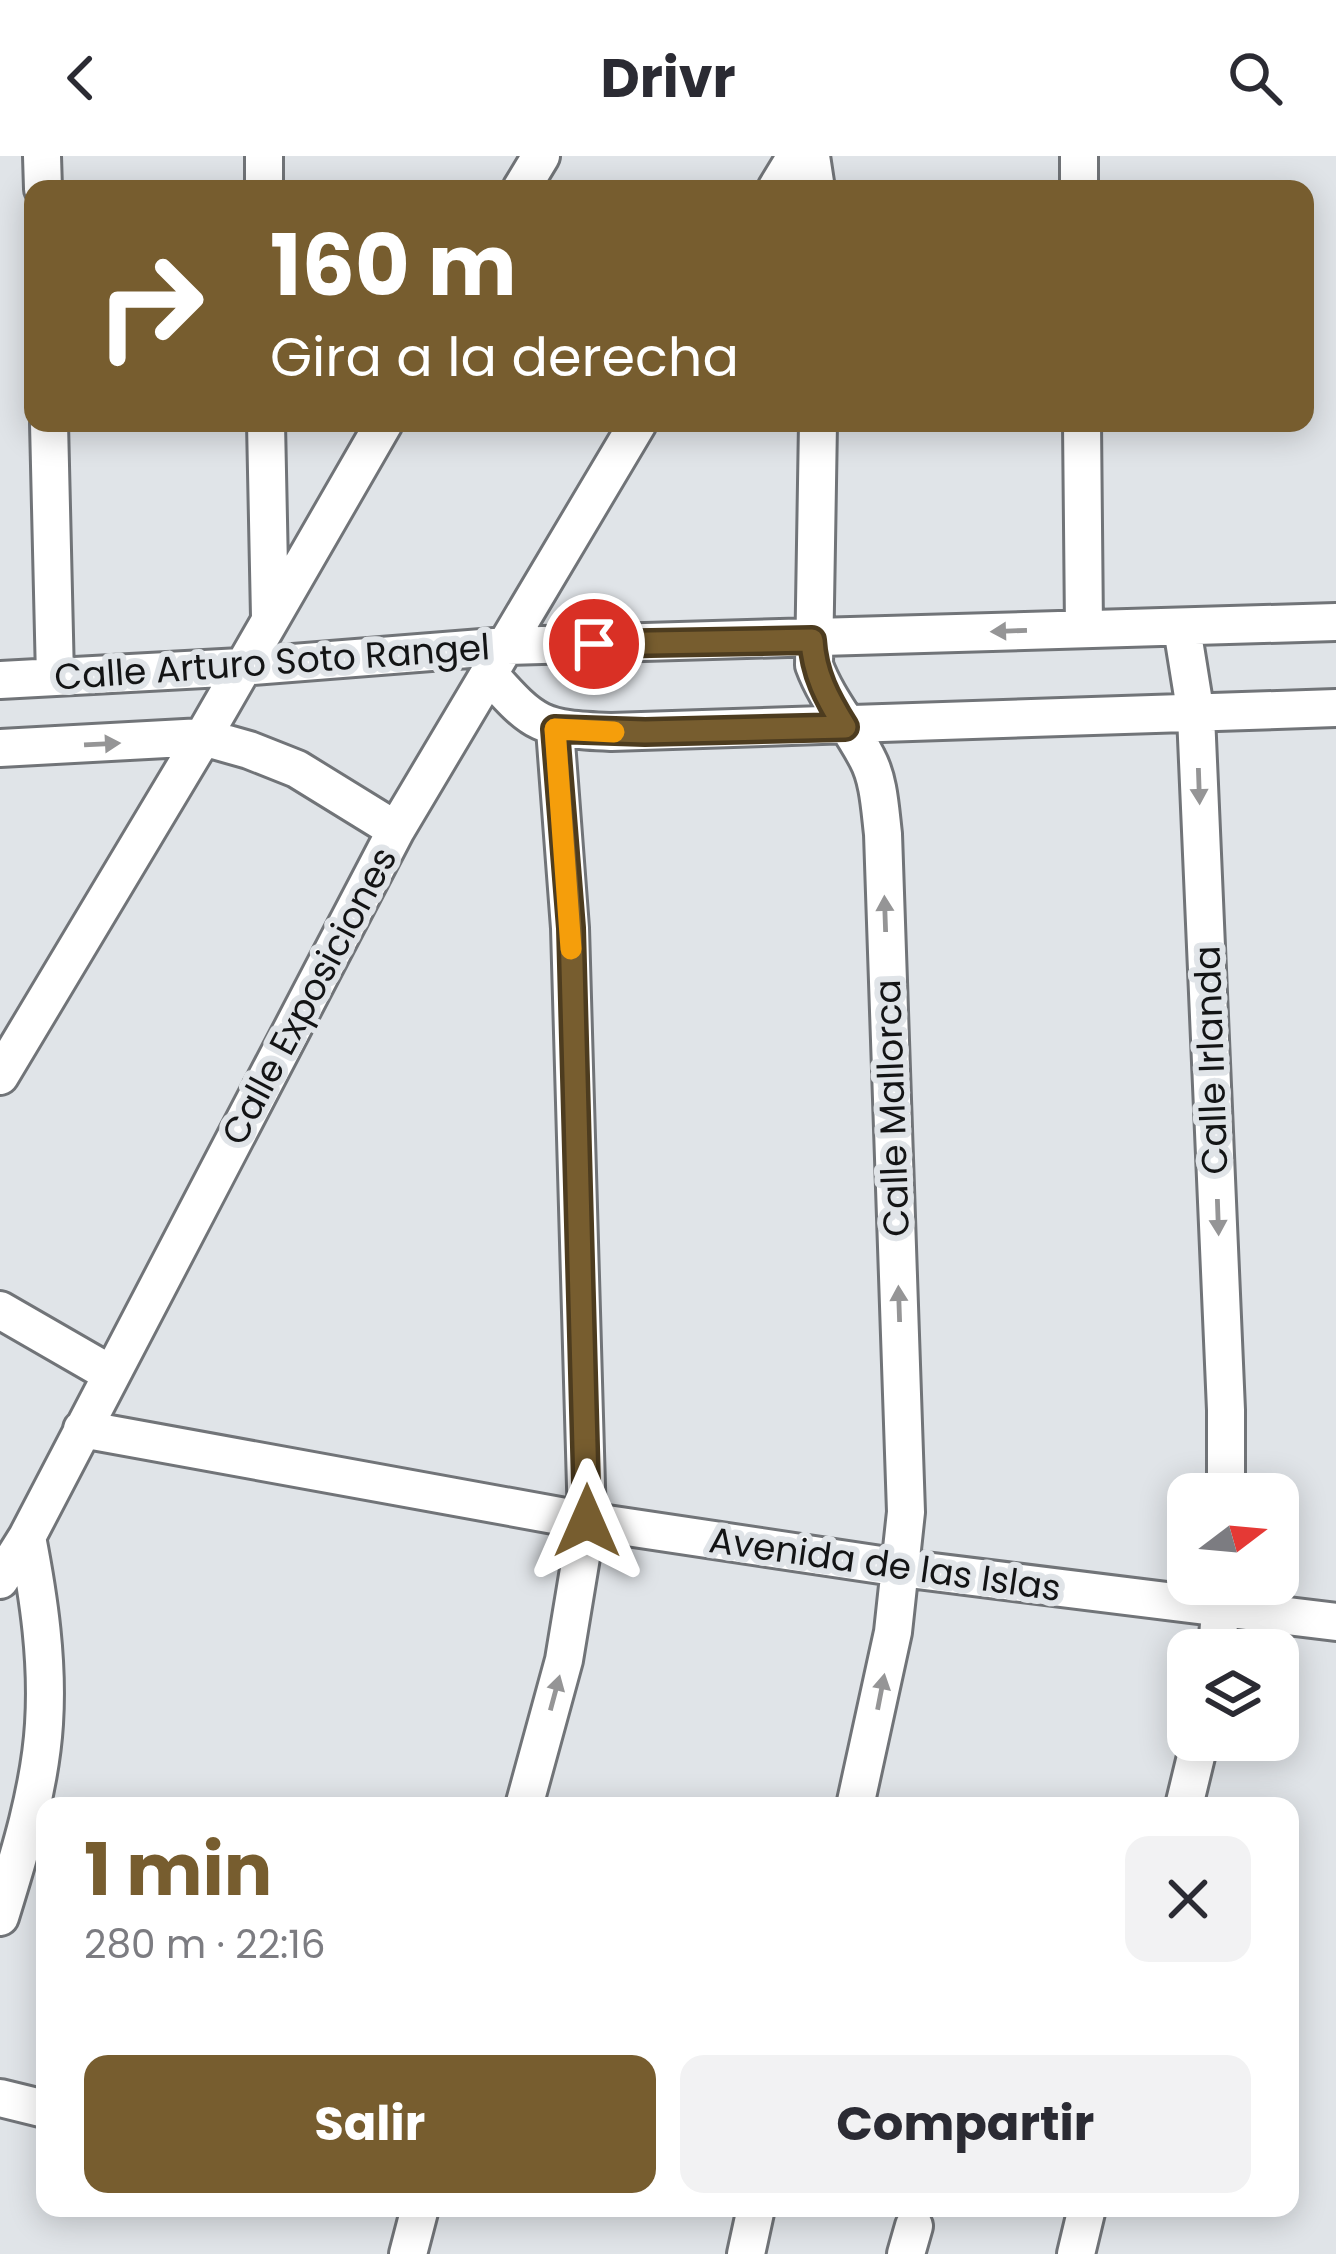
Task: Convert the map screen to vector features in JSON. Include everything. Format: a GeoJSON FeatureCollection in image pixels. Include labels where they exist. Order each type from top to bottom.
{"type":"FeatureCollection","features":[{"type":"Feature","properties":{"kind":"street"},"geometry":{"type":"LineString","coordinates":[[49,432],[56,677]]}},
{"type":"Feature","properties":{"kind":"street"},"geometry":{"type":"LineString","coordinates":[[266,432],[270,619]]}},
{"type":"Feature","properties":{"kind":"street"},"geometry":{"type":"LineString","coordinates":[[0,1076],[379,432]]}},
{"type":"Feature","properties":{"kind":"street","name":"Calle Exposiciones"},"geometry":{"type":"LineString","coordinates":[[0,1580],[27,1537],[396,830],[633,432]]}},
{"type":"Feature","properties":{"kind":"street","name":"Calle Mallorca"},"geometry":{"type":"LineString","coordinates":[[818,432],[814,665],[824,692],[868,759],[878,789],[883,834],[906,1512],[893,1632],[857,1797]]}},
{"type":"Feature","properties":{"kind":"street"},"geometry":{"type":"LineString","coordinates":[[1082,432],[1084,628]]}},
{"type":"Feature","properties":{"kind":"street","name":"Calle Arturo Soto Rangel"},"geometry":{"type":"LineString","coordinates":[[0,680],[498,660],[1084,628],[1336,622]]}},
{"type":"Feature","properties":{"kind":"street","name":"Calle Irlanda"},"geometry":{"type":"LineString","coordinates":[[1182,628],[1196,715],[1226,1473]]}},
{"type":"Feature","properties":{"kind":"street"},"geometry":{"type":"LineString","coordinates":[[498,660],[530,719],[555,729],[678,732],[1336,708]]}},
{"type":"Feature","properties":{"kind":"street"},"geometry":{"type":"LineString","coordinates":[[526,1797],[564,1660],[587,1521],[571,928],[555,729]]}},
{"type":"Feature","properties":{"kind":"street","name":"Calle Arturo Soto Rangel"},"geometry":{"type":"LineString","coordinates":[[0,748],[203,737],[297,770],[396,830]]}},
{"type":"Feature","properties":{"kind":"street"},"geometry":{"type":"LineString","coordinates":[[0,1310],[111,1374]]}},
{"type":"Feature","properties":{"kind":"street","name":"Avenida de las Islas"},"geometry":{"type":"LineString","coordinates":[[82,1430],[587,1521],[901,1568],[1167,1592]]}},
{"type":"Feature","properties":{"kind":"street"},"geometry":{"type":"LineString","coordinates":[[0,1917],[32,1798],[44,1726],[39,1600],[27,1537]]}},
{"type":"Feature","properties":{"kind":"street","name":"Avenida de las Islas"},"geometry":{"type":"LineString","coordinates":[[1258,1605],[1336,1622]]}},
{"type":"Feature","properties":{"kind":"street"},"geometry":{"type":"LineString","coordinates":[[1186,1797],[1195,1761]]}},
{"type":"Feature","properties":{"kind":"street"},"geometry":{"type":"LineString","coordinates":[[0,2098],[36,2107]]}},
{"type":"Feature","properties":{"kind":"street"},"geometry":{"type":"LineString","coordinates":[[408,2254],[417,2217]]}},
{"type":"Feature","properties":{"kind":"street"},"geometry":{"type":"LineString","coordinates":[[746,2254],[754,2217]]}},
{"type":"Feature","properties":{"kind":"street"},"geometry":{"type":"LineString","coordinates":[[1076,2254],[1085,2217]]}},
{"type":"Feature","properties":{"kind":"slow traffic"},"geometry":{"type":"LineString","coordinates":[[571,949],[555,729],[614,732]]}},
{"type":"Feature","properties":{"kind":"route"},"geometry":{"type":"LineString","coordinates":[[587,1521],[571,928],[555,729],[645,732],[845,727],[824,692],[814,665],[812,640],[594,644]]}}]}
